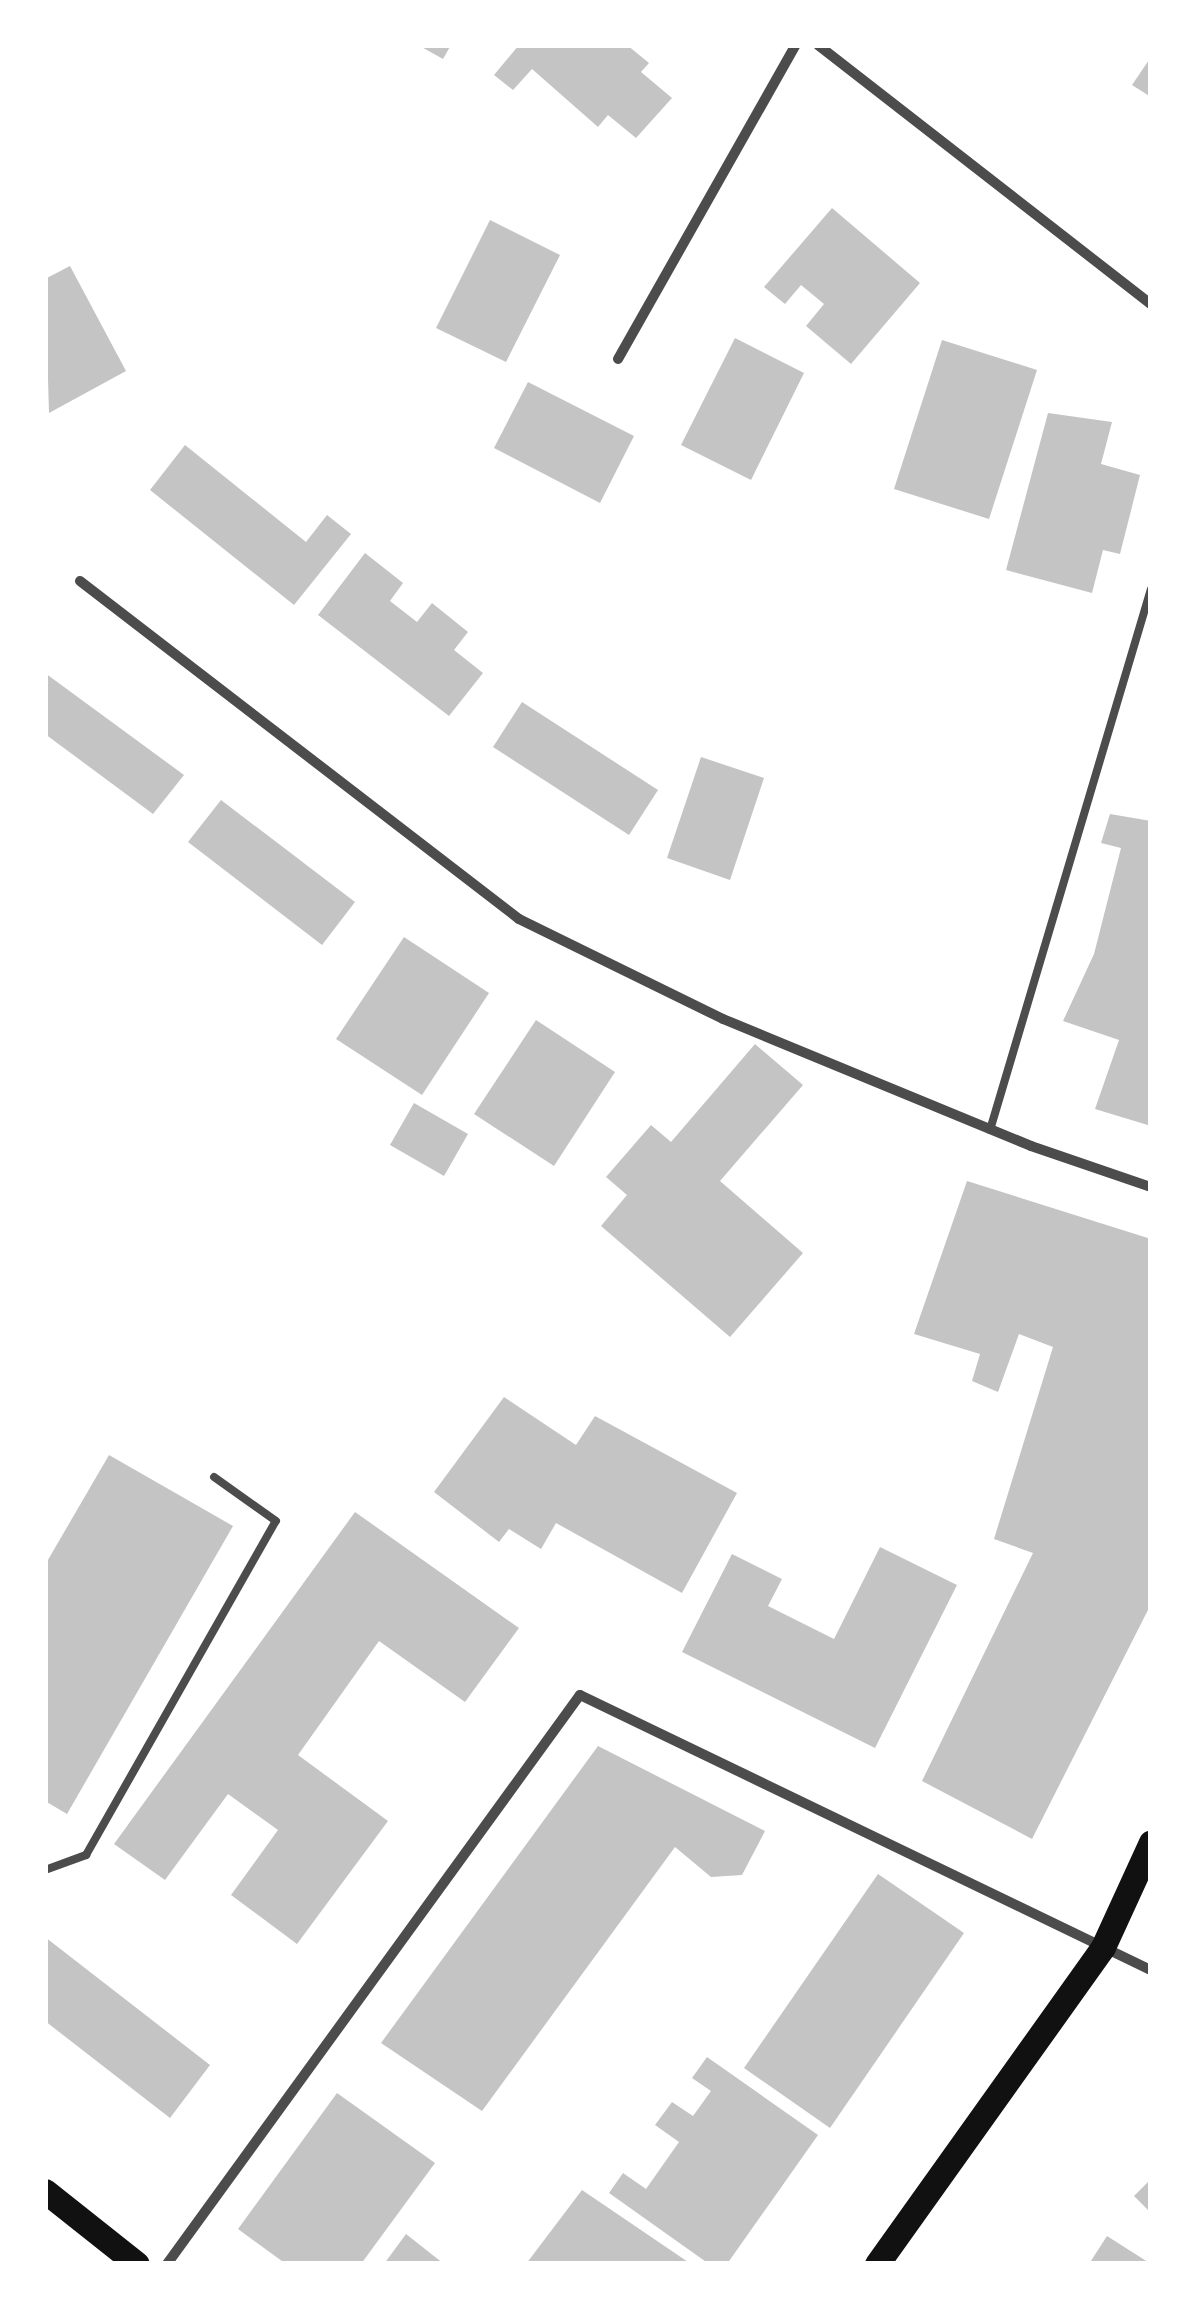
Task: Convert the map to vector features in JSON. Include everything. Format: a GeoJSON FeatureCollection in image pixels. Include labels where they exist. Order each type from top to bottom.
{"type":"FeatureCollection","features":[{"type":"Feature","properties":{"kind":"main road"},"geometry":{"type":"LineString","coordinates":[[877,2264],[1104,1947],[1151,1842]]}},
{"type":"Feature","properties":{"kind":"main road"},"geometry":{"type":"LineString","coordinates":[[45,2191],[137,2264]]}},
{"type":"Feature","properties":{"kind":"street"},"geometry":{"type":"LineString","coordinates":[[618,359],[796,45]]}},
{"type":"Feature","properties":{"kind":"street"},"geometry":{"type":"LineString","coordinates":[[818,45],[1151,304]]}},
{"type":"Feature","properties":{"kind":"street"},"geometry":{"type":"LineString","coordinates":[[80,581],[518,919],[723,1018],[990,1130],[1151,1187]]}},
{"type":"Feature","properties":{"kind":"street"},"geometry":{"type":"LineString","coordinates":[[167,2264],[580,1695],[1151,1970]]}},
{"type":"Feature","properties":{"kind":"lane"},"geometry":{"type":"LineString","coordinates":[[990,1130],[1151,589]]}},
{"type":"Feature","properties":{"kind":"lane"},"geometry":{"type":"LineString","coordinates":[[45,1870],[86,1856],[276,1521],[214,1478]]}},
{"type":"Feature","properties":{"kind":"building"},"geometry":{"type":"Polygon","coordinates":[[[418,45],[451,45],[443,59],[418,45]]]}},
{"type":"Feature","properties":{"kind":"building"},"geometry":{"type":"Polygon","coordinates":[[[519,45],[627,45],[649,63],[641,72],[672,98],[636,138],[608,115],[598,127],[532,69],[513,90],[494,75],[519,45]]]}},
{"type":"Feature","properties":{"kind":"building"},"geometry":{"type":"Polygon","coordinates":[[[1151,57],[1151,97],[1132,85],[1151,57]]]}},
{"type":"Feature","properties":{"kind":"building"},"geometry":{"type":"Polygon","coordinates":[[[832,208],[920,283],[851,364],[806,326],[824,304],[801,285],[785,304],[764,287],[832,208]]]}},
{"type":"Feature","properties":{"kind":"building"},"geometry":{"type":"Polygon","coordinates":[[[490,220],[560,255],[506,362],[436,328],[490,220]]]}},
{"type":"Feature","properties":{"kind":"building"},"geometry":{"type":"Polygon","coordinates":[[[70,266],[126,371],[49,413],[45,279],[70,266]]]}},
{"type":"Feature","properties":{"kind":"building"},"geometry":{"type":"Polygon","coordinates":[[[735,338],[804,373],[751,480],[681,445],[735,338]]]}},
{"type":"Feature","properties":{"kind":"building"},"geometry":{"type":"Polygon","coordinates":[[[942,340],[1037,370],[989,519],[894,489],[942,340]]]}},
{"type":"Feature","properties":{"kind":"building"},"geometry":{"type":"Polygon","coordinates":[[[528,382],[634,436],[600,503],[494,448],[528,382]]]}},
{"type":"Feature","properties":{"kind":"building"},"geometry":{"type":"Polygon","coordinates":[[[1048,413],[1112,422],[1101,464],[1140,475],[1120,554],[1103,550],[1092,593],[1006,570],[1048,413]]]}},
{"type":"Feature","properties":{"kind":"building"},"geometry":{"type":"Polygon","coordinates":[[[185,445],[306,542],[327,515],[351,534],[294,605],[150,490],[185,445]]]}},
{"type":"Feature","properties":{"kind":"building"},"geometry":{"type":"Polygon","coordinates":[[[365,553],[403,583],[390,601],[417,622],[432,603],[468,632],[454,650],[483,673],[449,716],[318,615],[365,553]]]}},
{"type":"Feature","properties":{"kind":"building"},"geometry":{"type":"Polygon","coordinates":[[[45,673],[184,775],[153,814],[45,734],[45,673]]]}},
{"type":"Feature","properties":{"kind":"building"},"geometry":{"type":"Polygon","coordinates":[[[522,702],[658,790],[629,835],[493,747],[522,702]]]}},
{"type":"Feature","properties":{"kind":"building"},"geometry":{"type":"Polygon","coordinates":[[[701,757],[764,778],[730,880],[667,858],[701,757]]]}},
{"type":"Feature","properties":{"kind":"building"},"geometry":{"type":"Polygon","coordinates":[[[221,800],[355,902],[322,945],[188,842],[221,800]]]}},
{"type":"Feature","properties":{"kind":"building"},"geometry":{"type":"Polygon","coordinates":[[[1110,814],[1151,821],[1151,1126],[1095,1109],[1119,1040],[1063,1021],[1094,954],[1121,848],[1101,843],[1110,814]]]}},
{"type":"Feature","properties":{"kind":"building"},"geometry":{"type":"Polygon","coordinates":[[[404,937],[489,993],[422,1095],[336,1039],[404,937]]]}},
{"type":"Feature","properties":{"kind":"building"},"geometry":{"type":"Polygon","coordinates":[[[536,1020],[615,1072],[554,1166],[474,1114],[536,1020]]]}},
{"type":"Feature","properties":{"kind":"building"},"geometry":{"type":"Polygon","coordinates":[[[755,1044],[803,1085],[720,1181],[803,1253],[730,1337],[601,1226],[627,1195],[606,1177],[651,1125],[671,1142],[755,1044]]]}},
{"type":"Feature","properties":{"kind":"building"},"geometry":{"type":"Polygon","coordinates":[[[414,1103],[468,1134],[444,1176],[390,1145],[414,1103]]]}},
{"type":"Feature","properties":{"kind":"building"},"geometry":{"type":"Polygon","coordinates":[[[967,1181],[1151,1239],[1151,1604],[1032,1839],[922,1781],[1033,1553],[994,1539],[1053,1347],[1019,1334],[998,1392],[972,1381],[980,1354],[914,1334],[967,1181]]]}},
{"type":"Feature","properties":{"kind":"building"},"geometry":{"type":"Polygon","coordinates":[[[504,1397],[576,1445],[595,1416],[737,1493],[682,1593],[556,1523],[541,1549],[509,1529],[499,1542],[434,1492],[504,1397]]]}},
{"type":"Feature","properties":{"kind":"building"},"geometry":{"type":"Polygon","coordinates":[[[109,1455],[233,1526],[67,1814],[45,1801],[45,1565],[109,1455]]]}},
{"type":"Feature","properties":{"kind":"building"},"geometry":{"type":"Polygon","coordinates":[[[355,1512],[519,1628],[465,1702],[379,1641],[298,1755],[388,1821],[297,1944],[231,1895],[278,1830],[228,1794],[165,1880],[114,1844],[355,1512]]]}},
{"type":"Feature","properties":{"kind":"building"},"geometry":{"type":"Polygon","coordinates":[[[880,1547],[957,1585],[875,1748],[682,1652],[732,1554],[782,1579],[768,1606],[834,1639],[880,1547]]]}},
{"type":"Feature","properties":{"kind":"building"},"geometry":{"type":"Polygon","coordinates":[[[598,1746],[765,1831],[742,1875],[711,1877],[675,1847],[482,2111],[381,2043],[598,1746]]]}},
{"type":"Feature","properties":{"kind":"building"},"geometry":{"type":"Polygon","coordinates":[[[878,1874],[964,1933],[830,2128],[744,2068],[878,1874]]]}},
{"type":"Feature","properties":{"kind":"building"},"geometry":{"type":"Polygon","coordinates":[[[45,1937],[210,2065],[170,2118],[45,2021],[45,1937]]]}},
{"type":"Feature","properties":{"kind":"building"},"geometry":{"type":"Polygon","coordinates":[[[707,2057],[818,2135],[727,2264],[709,2264],[609,2193],[623,2173],[646,2189],[679,2142],[655,2125],[672,2102],[693,2116],[711,2091],[692,2078],[707,2057]]]}},
{"type":"Feature","properties":{"kind":"building"},"geometry":{"type":"Polygon","coordinates":[[[337,2093],[435,2163],[361,2264],[286,2264],[238,2229],[337,2093]]]}},
{"type":"Feature","properties":{"kind":"building"},"geometry":{"type":"Polygon","coordinates":[[[1151,2179],[1151,2213],[1134,2196],[1151,2179]]]}},
{"type":"Feature","properties":{"kind":"building"},"geometry":{"type":"Polygon","coordinates":[[[582,2190],[691,2264],[526,2264],[582,2190]]]}},
{"type":"Feature","properties":{"kind":"building"},"geometry":{"type":"Polygon","coordinates":[[[406,2234],[444,2264],[384,2264],[406,2234]]]}},
{"type":"Feature","properties":{"kind":"building"},"geometry":{"type":"Polygon","coordinates":[[[1107,2236],[1151,2264],[1089,2264],[1107,2236]]]}}]}
